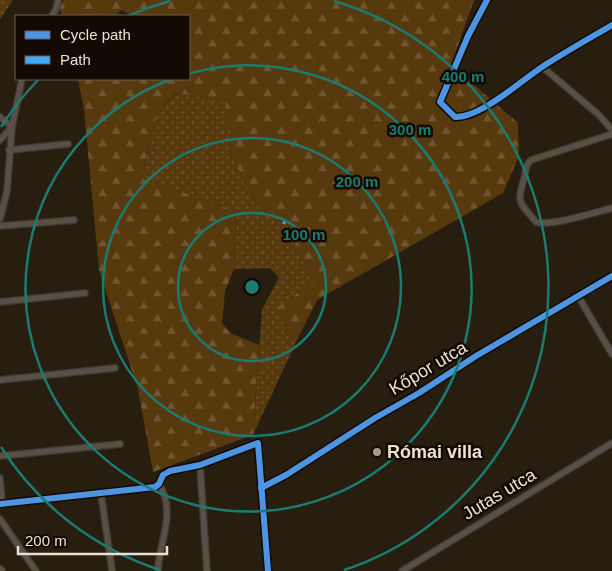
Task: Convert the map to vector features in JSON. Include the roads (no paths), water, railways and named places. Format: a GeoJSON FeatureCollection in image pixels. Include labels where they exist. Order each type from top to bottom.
{"type":"FeatureCollection","features":[{"type":"Feature","properties":{"kind":"street"},"geometry":{"type":"LineString","coordinates":[[486,0],[468,36],[440,102],[452,116],[465,117],[499,99],[543,66],[611,28]]}},
{"type":"Feature","properties":{"kind":"street"},"geometry":{"type":"LineString","coordinates":[[52,15],[58,2]]}},
{"type":"Feature","properties":{"kind":"street"},"geometry":{"type":"LineString","coordinates":[[543,66],[599,114],[612,130]]}},
{"type":"Feature","properties":{"kind":"street"},"geometry":{"type":"LineString","coordinates":[[0,219],[7,191],[12,127],[22,80]]}},
{"type":"Feature","properties":{"kind":"street"},"geometry":{"type":"LineString","coordinates":[[0,116],[12,127]]}},
{"type":"Feature","properties":{"kind":"street"},"geometry":{"type":"LineString","coordinates":[[0,140],[12,127]]}},
{"type":"Feature","properties":{"kind":"street"},"geometry":{"type":"LineString","coordinates":[[612,134],[531,160],[527,165],[519,194],[520,202],[536,222],[543,224],[612,208]]}},
{"type":"Feature","properties":{"kind":"street"},"geometry":{"type":"LineString","coordinates":[[9,150],[68,144]]}},
{"type":"Feature","properties":{"kind":"street"},"geometry":{"type":"LineString","coordinates":[[0,226],[74,220]]}},
{"type":"Feature","properties":{"kind":"street","name":"Kőpor utca"},"geometry":{"type":"LineString","coordinates":[[261,488],[286,475],[374,418],[419,393],[476,356],[612,276]]}},
{"type":"Feature","properties":{"kind":"street"},"geometry":{"type":"LineString","coordinates":[[0,302],[85,293]]}},
{"type":"Feature","properties":{"kind":"street"},"geometry":{"type":"LineString","coordinates":[[578,296],[612,354]]}},
{"type":"Feature","properties":{"kind":"street"},"geometry":{"type":"LineString","coordinates":[[0,380],[115,368]]}},
{"type":"Feature","properties":{"kind":"street"},"geometry":{"type":"LineString","coordinates":[[158,571],[158,557],[168,520],[166,505],[159,484],[162,475],[170,470],[200,465],[258,443],[268,571]]}},
{"type":"Feature","properties":{"kind":"street","name":"Jutas utca"},"geometry":{"type":"LineString","coordinates":[[402,571],[612,443]]}},
{"type":"Feature","properties":{"kind":"street"},"geometry":{"type":"LineString","coordinates":[[0,456],[120,444]]}},
{"type":"Feature","properties":{"kind":"street"},"geometry":{"type":"LineString","coordinates":[[200,465],[207,571]]}},
{"type":"Feature","properties":{"kind":"street"},"geometry":{"type":"LineString","coordinates":[[0,478],[1,504],[147,489],[159,484]]}},
{"type":"Feature","properties":{"kind":"street"},"geometry":{"type":"LineString","coordinates":[[101,494],[112,570]]}},
{"type":"Feature","properties":{"kind":"street"},"geometry":{"type":"LineString","coordinates":[[0,519],[36,571]]}},
{"type":"Feature","properties":{"kind":"place","name":"Római villa"},"geometry":{"type":"Point","coordinates":[377,452]}}]}
